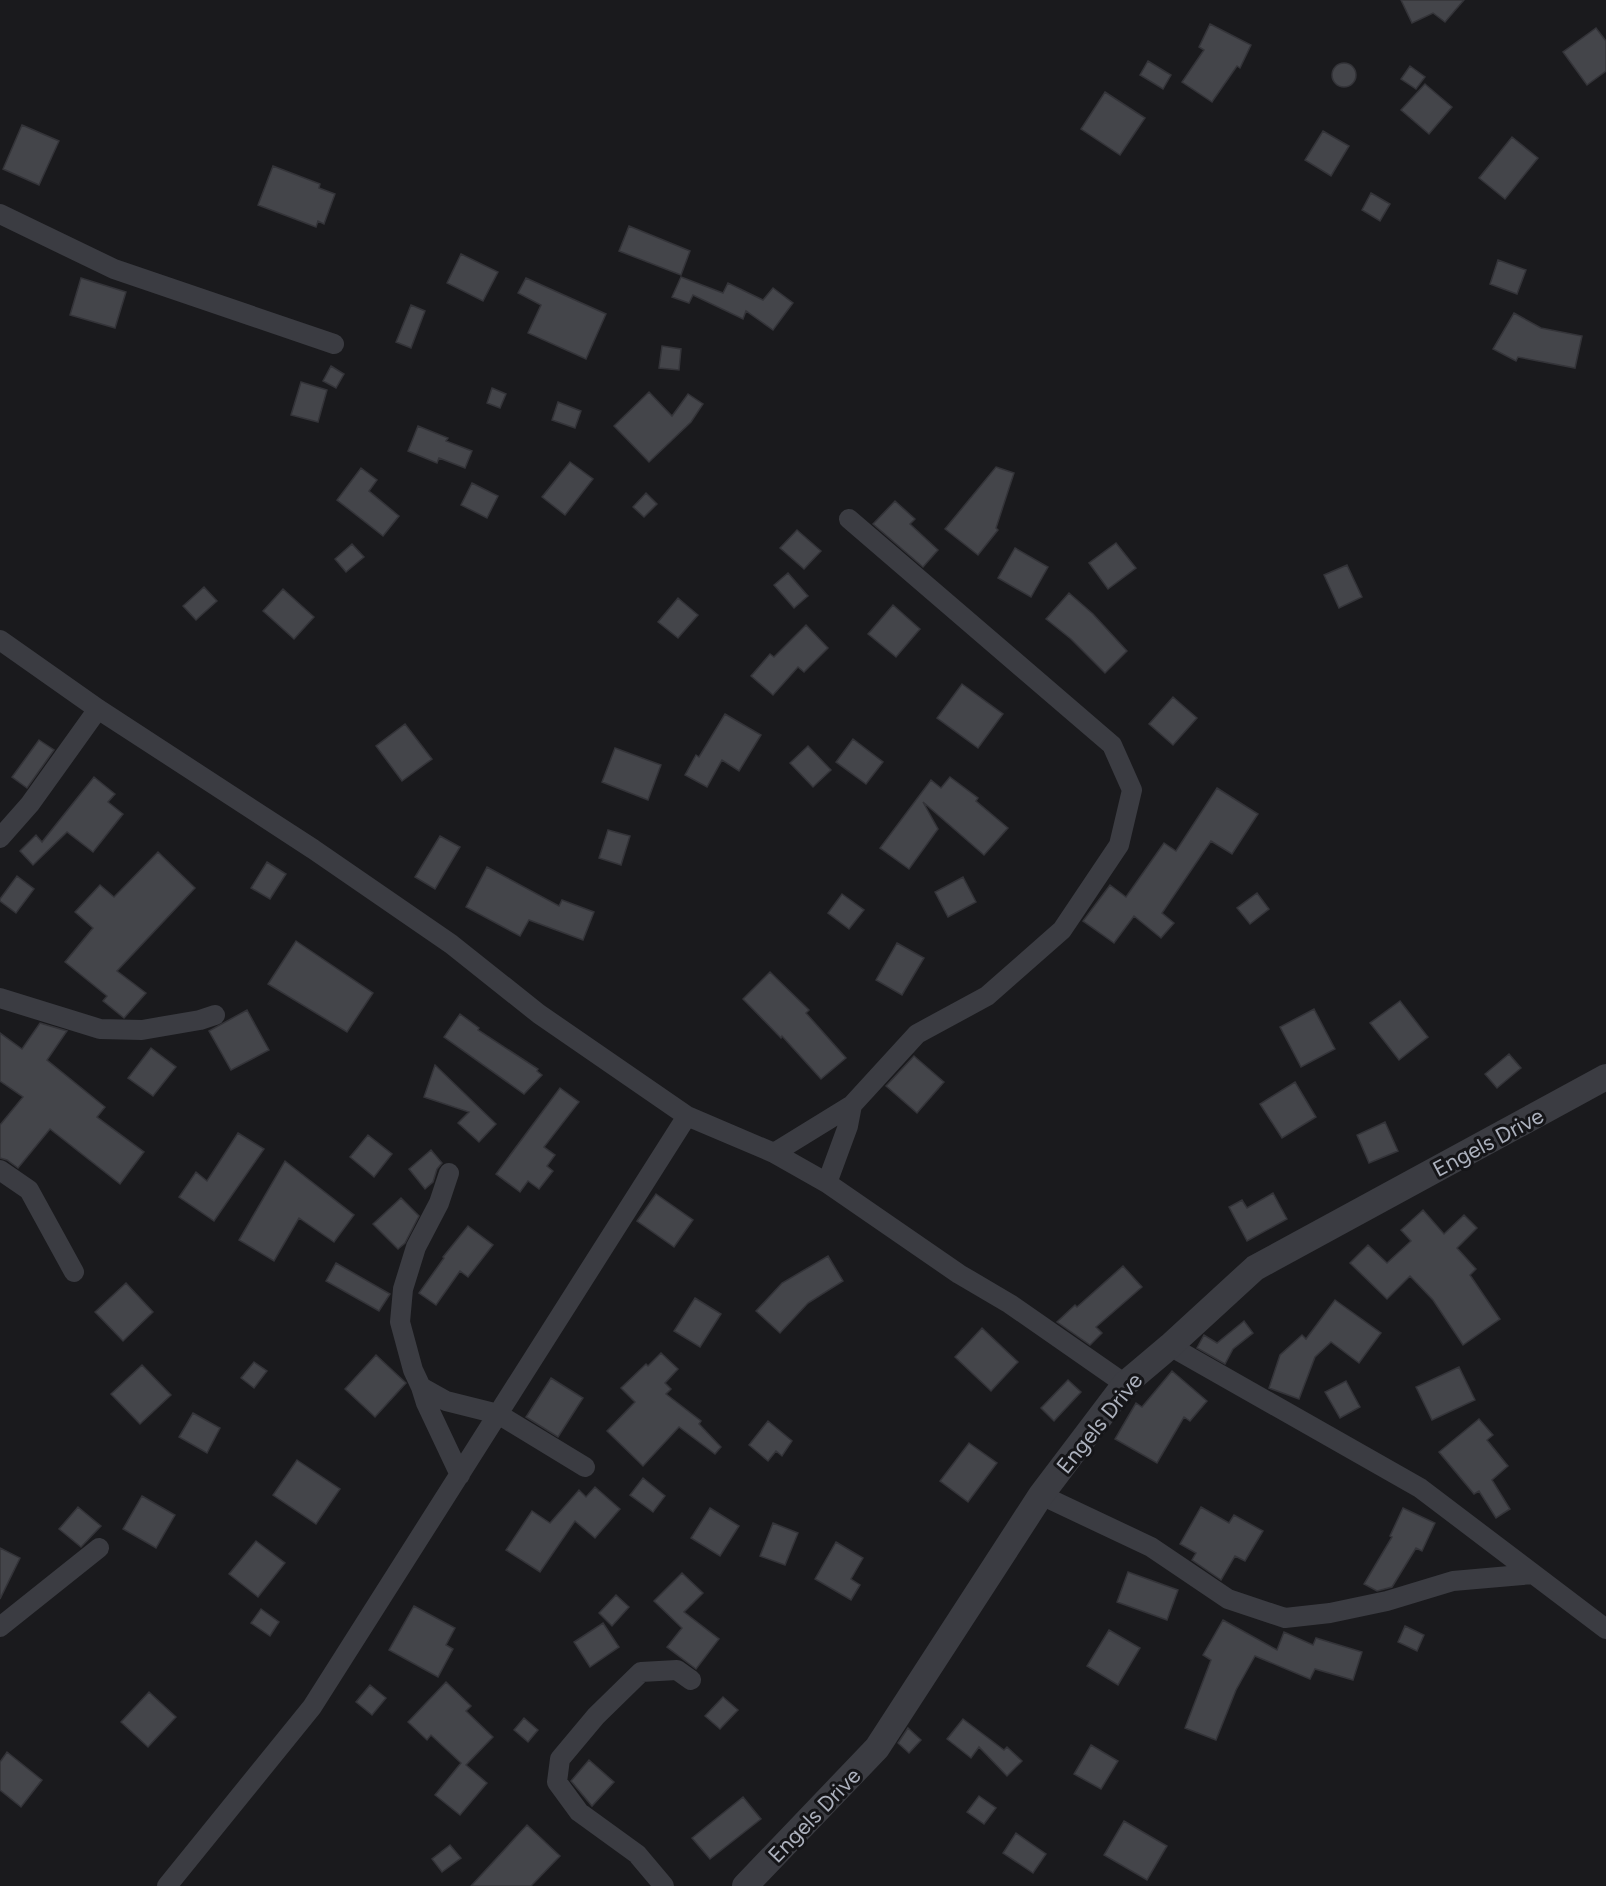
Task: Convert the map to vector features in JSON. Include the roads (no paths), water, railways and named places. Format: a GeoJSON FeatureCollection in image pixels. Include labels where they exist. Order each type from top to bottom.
{"type":"FeatureCollection","features":[{"type":"Feature","properties":{"kind":"street"},"geometry":{"type":"LineString","coordinates":[[0,214],[114,268],[334,344]]}},
{"type":"Feature","properties":{"kind":"street"},"geometry":{"type":"LineString","coordinates":[[774,1153],[852,1106],[917,1034],[987,996],[1062,930],[1119,845],[1132,790],[1112,745],[849,519]]}},
{"type":"Feature","properties":{"kind":"street"},"geometry":{"type":"LineString","coordinates":[[0,640],[98,710],[313,849],[451,944],[538,1014],[687,1116],[774,1153],[827,1183],[959,1274],[1010,1304],[1125,1384]]}},
{"type":"Feature","properties":{"kind":"street"},"geometry":{"type":"LineString","coordinates":[[0,838],[30,804],[98,710]]}},
{"type":"Feature","properties":{"kind":"street"},"geometry":{"type":"LineString","coordinates":[[0,998],[100,1029],[142,1029],[200,1020],[214,1015]]}},
{"type":"Feature","properties":{"kind":"street","name":"Engels Drive"},"geometry":{"type":"LineString","coordinates":[[746,1886],[877,1748],[1041,1495],[1125,1384],[1255,1268],[1606,1077]]}},
{"type":"Feature","properties":{"kind":"street"},"geometry":{"type":"LineString","coordinates":[[827,1183],[848,1126],[852,1106]]}},
{"type":"Feature","properties":{"kind":"street"},"geometry":{"type":"LineString","coordinates":[[167,1886],[312,1707],[687,1116]]}},
{"type":"Feature","properties":{"kind":"street"},"geometry":{"type":"LineString","coordinates":[[0,1170],[29,1190],[74,1272]]}},
{"type":"Feature","properties":{"kind":"street"},"geometry":{"type":"LineString","coordinates":[[449,1173],[439,1203],[416,1247],[403,1289],[400,1322],[413,1370],[459,1475]]}},
{"type":"Feature","properties":{"kind":"street"},"geometry":{"type":"LineString","coordinates":[[1170,1346],[1420,1488],[1606,1629]]}},
{"type":"Feature","properties":{"kind":"street"},"geometry":{"type":"LineString","coordinates":[[421,1386],[446,1401],[498,1414],[585,1467]]}},
{"type":"Feature","properties":{"kind":"street"},"geometry":{"type":"LineString","coordinates":[[1041,1495],[1151,1547],[1228,1599],[1285,1618],[1330,1613],[1387,1601],[1453,1581],[1533,1574]]}},
{"type":"Feature","properties":{"kind":"street"},"geometry":{"type":"LineString","coordinates":[[0,1628],[99,1548]]}},
{"type":"Feature","properties":{"kind":"street"},"geometry":{"type":"LineString","coordinates":[[664,1886],[637,1854],[579,1812],[557,1782],[560,1760],[596,1716],[641,1672],[676,1670],[691,1680]]}}]}
